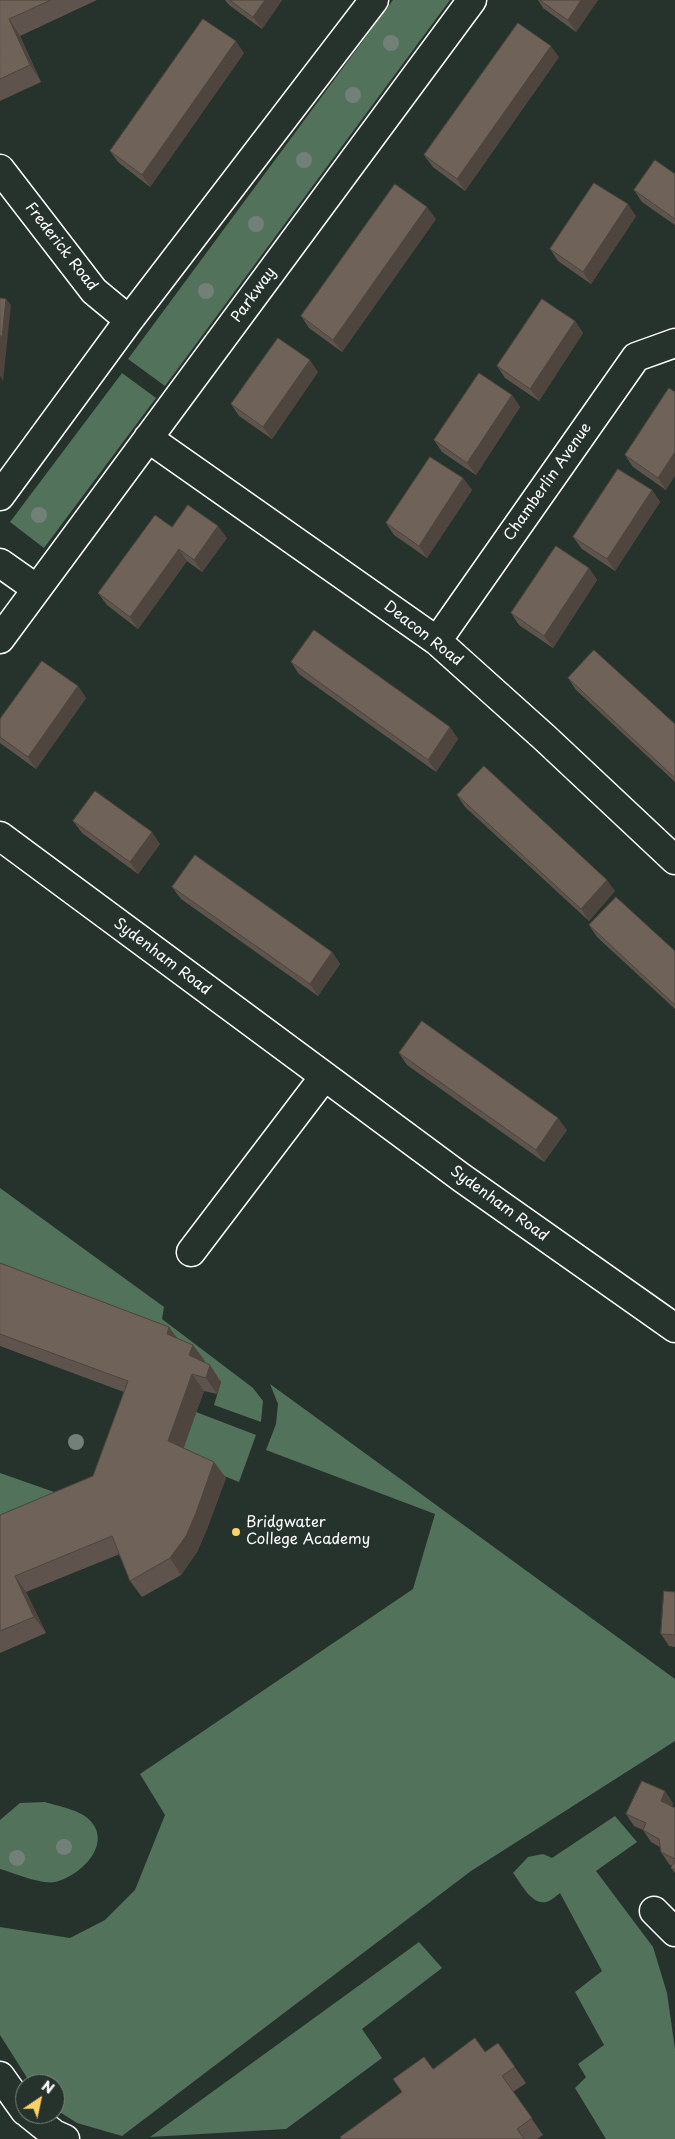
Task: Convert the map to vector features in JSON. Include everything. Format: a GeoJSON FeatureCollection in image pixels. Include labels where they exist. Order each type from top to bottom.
{"type":"FeatureCollection","features":[{"type":"Feature","properties":{"kind":"street"},"geometry":{"type":"LineString","coordinates":[[0,496],[129,320],[374,0]]}},
{"type":"Feature","properties":{"kind":"street","name":"Parkway"},"geometry":{"type":"LineString","coordinates":[[0,639],[472,0]]}},
{"type":"Feature","properties":{"kind":"street","name":"Frederick Road"},"geometry":{"type":"LineString","coordinates":[[0,169],[94,291],[129,320]]}},
{"type":"Feature","properties":{"kind":"street","name":"Chamberlin Avenue"},"geometry":{"type":"LineString","coordinates":[[437,641],[636,357],[675,343]]}},
{"type":"Feature","properties":{"kind":"street","name":"Deacon Road"},"geometry":{"type":"LineString","coordinates":[[148,438],[437,641],[545,738],[675,860]]}},
{"type":"Feature","properties":{"kind":"street"},"geometry":{"type":"LineString","coordinates":[[0,562],[37,589]]}},
{"type":"Feature","properties":{"kind":"street","name":"Sydenham Road"},"geometry":{"type":"LineString","coordinates":[[0,836],[462,1178],[675,1328]]}},
{"type":"Feature","properties":{"kind":"street"},"geometry":{"type":"LineString","coordinates":[[191,1252],[324,1077]]}},
{"type":"Feature","properties":{"kind":"street"},"geometry":{"type":"LineString","coordinates":[[654,1911],[675,1932]]}},
{"type":"Feature","properties":{"kind":"street"},"geometry":{"type":"LineString","coordinates":[[0,2076],[15,2097]]}},
{"type":"Feature","properties":{"kind":"street"},"geometry":{"type":"LineString","coordinates":[[42,2124],[54,2134],[65,2139]]}},
{"type":"Feature","properties":{"kind":"green space"},"geometry":{"type":"Polygon","coordinates":[[[393,0],[450,0],[165,386],[128,359],[393,0]]]}},
{"type":"Feature","properties":{"kind":"green space"},"geometry":{"type":"Polygon","coordinates":[[[122,373],[156,398],[44,548],[10,522],[122,373]]]}},
{"type":"Feature","properties":{"kind":"green space"},"geometry":{"type":"Polygon","coordinates":[[[0,1188],[164,1307],[162,1319],[253,1388],[263,1401],[261,1422],[214,1405],[221,1382],[0,1276],[0,1188]]]}},
{"type":"Feature","properties":{"kind":"green space"},"geometry":{"type":"Polygon","coordinates":[[[270,1384],[675,1679],[675,1741],[471,1871],[122,2136],[77,2123],[65,2115],[65,2074],[25,2074],[0,2035],[0,1927],[70,1938],[105,1920],[135,1890],[165,1815],[140,1774],[413,1589],[435,1514],[266,1450],[276,1424],[278,1404],[270,1384]]]}},
{"type":"Feature","properties":{"kind":"green space"},"geometry":{"type":"Polygon","coordinates":[[[196,1412],[256,1435],[239,1482],[180,1458],[196,1412]]]}},
{"type":"Feature","properties":{"kind":"green space"},"geometry":{"type":"Polygon","coordinates":[[[0,1473],[57,1493],[0,1527],[0,1473]]]}},
{"type":"Feature","properties":{"kind":"green space"},"geometry":{"type":"Polygon","coordinates":[[[45,1802],[78,1812],[89,1819],[97,1833],[95,1852],[82,1868],[55,1882],[36,1880],[0,1869],[0,1820],[20,1803],[45,1802]]]}},
{"type":"Feature","properties":{"kind":"green space"},"geometry":{"type":"Polygon","coordinates":[[[615,1816],[637,1842],[596,1871],[653,1947],[667,1993],[675,2049],[675,2139],[606,2139],[575,2088],[586,2077],[578,2064],[604,2045],[575,1992],[602,1971],[560,1893],[552,1900],[546,1902],[536,1900],[531,1897],[513,1873],[528,1857],[543,1854],[552,1858],[615,1816]]]}},
{"type":"Feature","properties":{"kind":"green space"},"geometry":{"type":"Polygon","coordinates":[[[419,1942],[442,1968],[362,2029],[382,2058],[286,2129],[150,2137],[419,1942]]]}},
{"type":"Feature","properties":{"kind":"building"},"geometry":{"type":"Polygon","coordinates":[[[0,0],[51,0],[9,19],[30,65],[0,79],[0,0]]]}},
{"type":"Feature","properties":{"kind":"building"},"geometry":{"type":"Polygon","coordinates":[[[230,0],[265,0],[253,17],[230,0]]]}},
{"type":"Feature","properties":{"kind":"building"},"geometry":{"type":"Polygon","coordinates":[[[540,0],[581,0],[568,20],[540,0]]]}},
{"type":"Feature","properties":{"kind":"building"},"geometry":{"type":"Polygon","coordinates":[[[203,19],[236,41],[142,175],[110,151],[203,19]]]}},
{"type":"Feature","properties":{"kind":"building"},"geometry":{"type":"Polygon","coordinates":[[[518,23],[551,46],[457,179],[424,155],[518,23]]]}},
{"type":"Feature","properties":{"kind":"building"},"geometry":{"type":"Polygon","coordinates":[[[655,160],[675,174],[675,219],[634,190],[655,160]]]}},
{"type":"Feature","properties":{"kind":"building"},"geometry":{"type":"Polygon","coordinates":[[[594,183],[628,204],[583,272],[550,249],[594,183]]]}},
{"type":"Feature","properties":{"kind":"building"},"geometry":{"type":"Polygon","coordinates":[[[395,184],[427,207],[333,340],[301,316],[395,184]]]}},
{"type":"Feature","properties":{"kind":"building"},"geometry":{"type":"Polygon","coordinates":[[[0,298],[6,299],[2,338],[0,335],[0,298]]]}},
{"type":"Feature","properties":{"kind":"building"},"geometry":{"type":"Polygon","coordinates":[[[542,299],[575,321],[530,389],[497,366],[542,299]]]}},
{"type":"Feature","properties":{"kind":"building"},"geometry":{"type":"Polygon","coordinates":[[[278,338],[310,360],[263,427],[231,404],[278,338]]]}},
{"type":"Feature","properties":{"kind":"building"},"geometry":{"type":"Polygon","coordinates":[[[479,373],[512,395],[467,463],[434,440],[479,373]]]}},
{"type":"Feature","properties":{"kind":"building"},"geometry":{"type":"Polygon","coordinates":[[[669,388],[675,392],[675,452],[658,478],[625,455],[669,388]]]}},
{"type":"Feature","properties":{"kind":"building"},"geometry":{"type":"Polygon","coordinates":[[[430,457],[463,478],[419,546],[386,523],[430,457]]]}},
{"type":"Feature","properties":{"kind":"building"},"geometry":{"type":"Polygon","coordinates":[[[618,469],[652,490],[607,559],[573,537],[618,469]]]}},
{"type":"Feature","properties":{"kind":"building"},"geometry":{"type":"Polygon","coordinates":[[[188,505],[218,526],[194,560],[179,549],[130,617],[98,593],[155,515],[172,527],[188,505]]]}},
{"type":"Feature","properties":{"kind":"building"},"geometry":{"type":"Polygon","coordinates":[[[556,546],[589,568],[544,636],[511,613],[556,546]]]}},
{"type":"Feature","properties":{"kind":"building"},"geometry":{"type":"Polygon","coordinates":[[[314,630],[450,727],[428,760],[291,662],[314,630]]]}},
{"type":"Feature","properties":{"kind":"building"},"geometry":{"type":"Polygon","coordinates":[[[594,650],[675,724],[675,778],[568,678],[594,650]]]}},
{"type":"Feature","properties":{"kind":"building"},"geometry":{"type":"Polygon","coordinates":[[[42,661],[78,686],[28,757],[0,737],[0,719],[42,661]]]}},
{"type":"Feature","properties":{"kind":"building"},"geometry":{"type":"Polygon","coordinates":[[[484,766],[607,880],[581,909],[457,795],[484,766]]]}},
{"type":"Feature","properties":{"kind":"building"},"geometry":{"type":"Polygon","coordinates":[[[95,791],[152,832],[130,862],[73,821],[95,791]]]}},
{"type":"Feature","properties":{"kind":"building"},"geometry":{"type":"Polygon","coordinates":[[[195,855],[332,952],[310,984],[172,887],[195,855]]]}},
{"type":"Feature","properties":{"kind":"building"},"geometry":{"type":"Polygon","coordinates":[[[616,897],[675,951],[675,1005],[589,925],[616,897]]]}},
{"type":"Feature","properties":{"kind":"building"},"geometry":{"type":"Polygon","coordinates":[[[422,1021],[558,1118],[536,1150],[399,1053],[422,1021]]]}},
{"type":"Feature","properties":{"kind":"building"},"geometry":{"type":"Polygon","coordinates":[[[0,1263],[169,1327],[167,1334],[193,1345],[189,1355],[210,1365],[206,1378],[192,1374],[168,1441],[214,1462],[186,1536],[170,1558],[130,1581],[112,1536],[15,1576],[34,1617],[0,1631],[0,1515],[93,1476],[128,1381],[0,1334],[0,1263]]]}},
{"type":"Feature","properties":{"kind":"building"},"geometry":{"type":"Polygon","coordinates":[[[664,1591],[675,1592],[675,1635],[661,1634],[664,1591]]]}},
{"type":"Feature","properties":{"kind":"building"},"geometry":{"type":"Polygon","coordinates":[[[642,1781],[665,1791],[661,1801],[675,1808],[675,1859],[661,1852],[659,1839],[643,1830],[646,1823],[626,1814],[642,1781]]]}},
{"type":"Feature","properties":{"kind":"building"},"geometry":{"type":"Polygon","coordinates":[[[675,1860],[675,1870],[671,1868],[675,1860]]]}},
{"type":"Feature","properties":{"kind":"building"},"geometry":{"type":"Polygon","coordinates":[[[475,2038],[485,2052],[498,2043],[515,2067],[502,2076],[532,2118],[517,2129],[524,2139],[341,2139],[340,2137],[402,2092],[393,2079],[424,2057],[433,2069],[475,2038]]]}},
{"type":"Feature","properties":{"kind":"place","name":"Bridgwater College Academy"},"geometry":{"type":"Point","coordinates":[236,1532]}}]}
